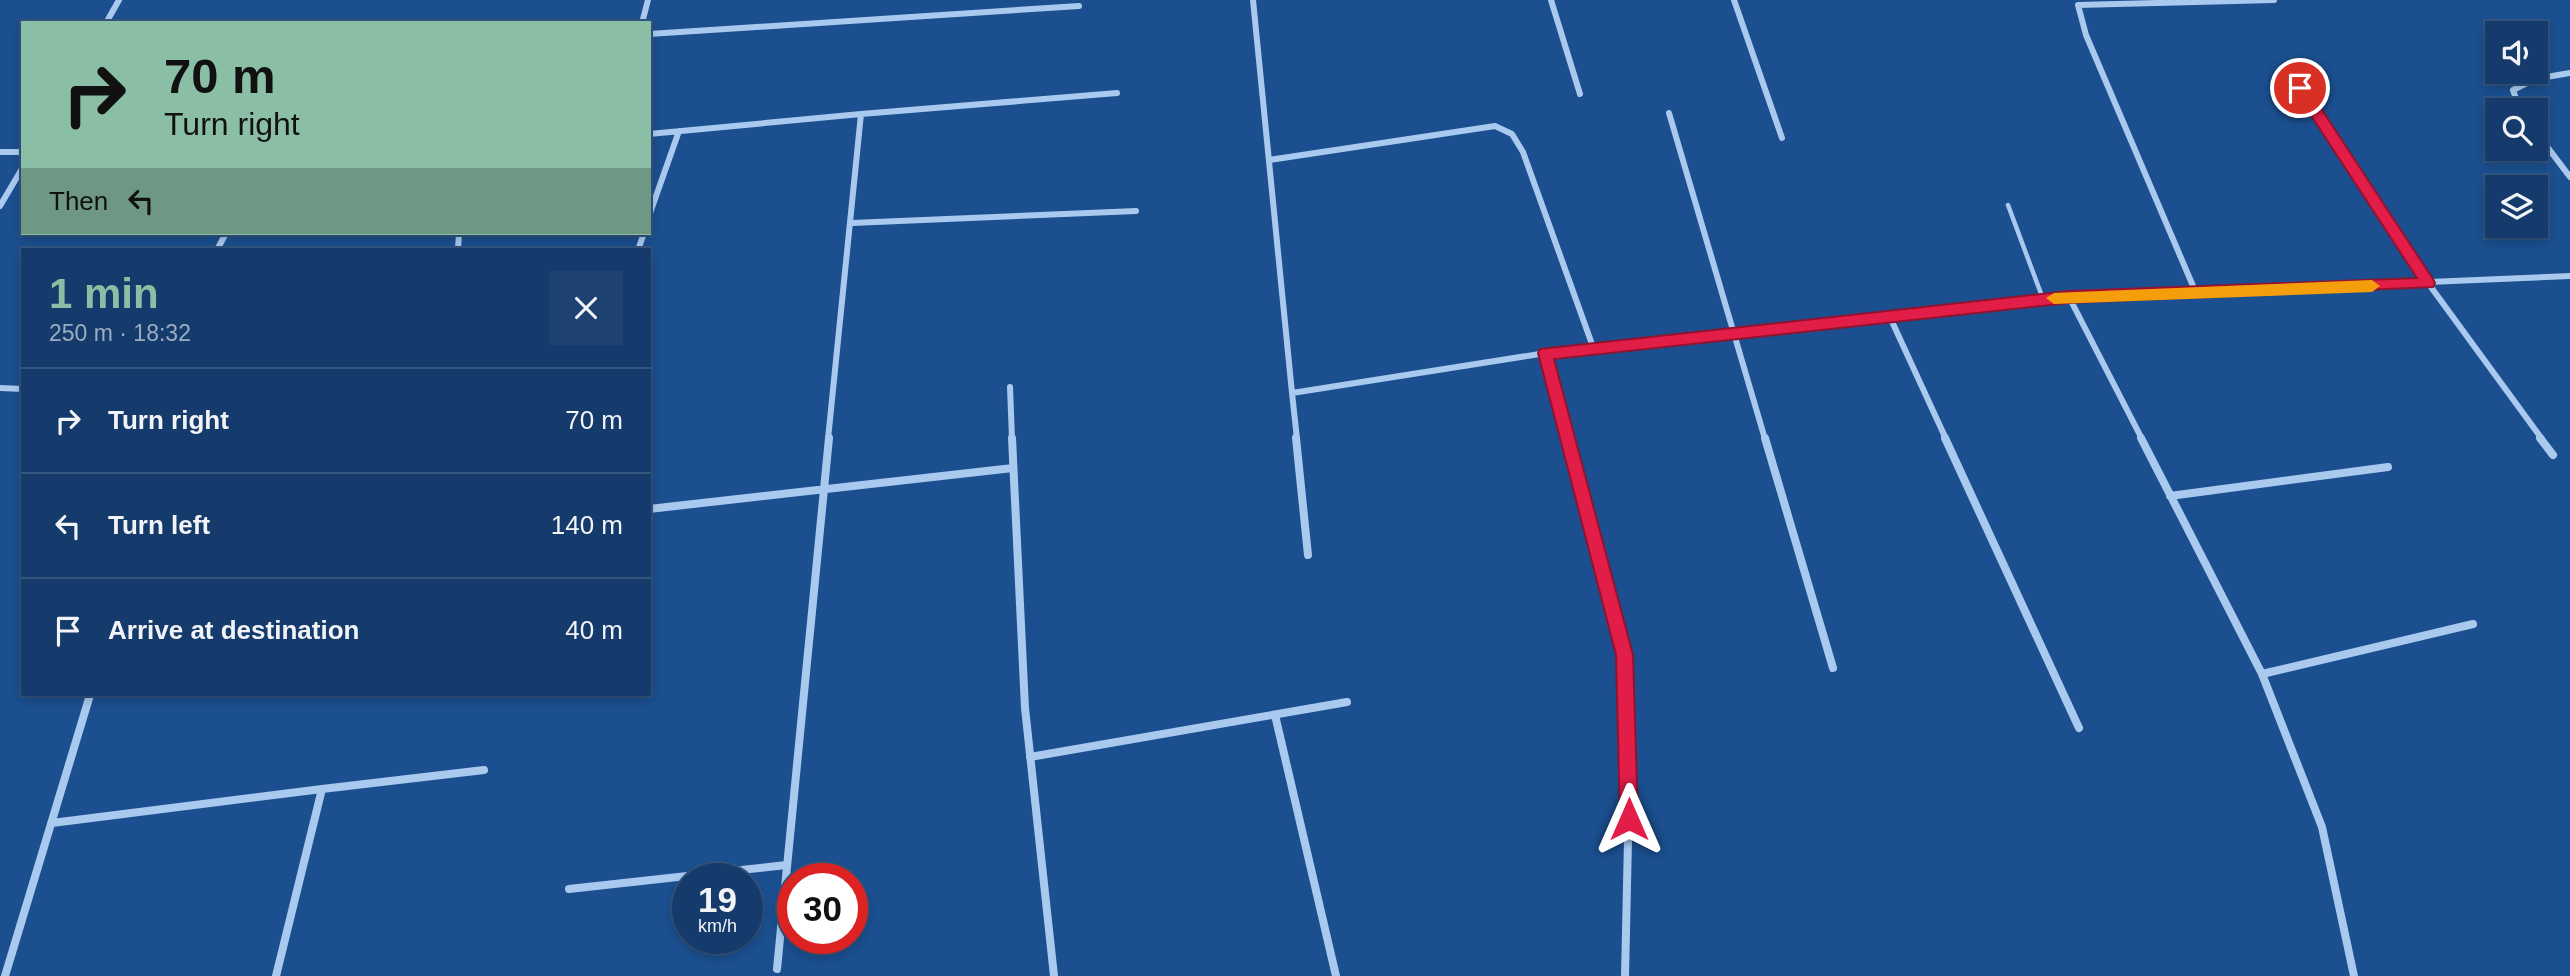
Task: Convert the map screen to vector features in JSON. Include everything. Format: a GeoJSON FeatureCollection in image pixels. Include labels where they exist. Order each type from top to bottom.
{"type":"FeatureCollection","features":[{"type":"Feature","properties":{"kind":"street"},"geometry":{"type":"LineString","coordinates":[[107,21],[119,0]]}},
{"type":"Feature","properties":{"kind":"street"},"geometry":{"type":"LineString","coordinates":[[643,21],[648,0]]}},
{"type":"Feature","properties":{"kind":"street"},"geometry":{"type":"LineString","coordinates":[[1253,0],[1308,555]]}},
{"type":"Feature","properties":{"kind":"street"},"geometry":{"type":"LineString","coordinates":[[1550,0],[1580,94]]}},
{"type":"Feature","properties":{"kind":"street"},"geometry":{"type":"LineString","coordinates":[[1734,0],[1782,138]]}},
{"type":"Feature","properties":{"kind":"street"},"geometry":{"type":"LineString","coordinates":[[2196,293],[2086,35],[2077,3],[2274,0]]}},
{"type":"Feature","properties":{"kind":"street"},"geometry":{"type":"LineString","coordinates":[[651,34],[1079,6]]}},
{"type":"Feature","properties":{"kind":"street"},"geometry":{"type":"LineString","coordinates":[[2286,66],[2428,283],[2553,455]]}},
{"type":"Feature","properties":{"kind":"street"},"geometry":{"type":"LineString","coordinates":[[2516,98],[2513,89],[2535,79],[2570,73]]}},
{"type":"Feature","properties":{"kind":"street"},"geometry":{"type":"LineString","coordinates":[[651,134],[1117,93]]}},
{"type":"Feature","properties":{"kind":"street"},"geometry":{"type":"LineString","coordinates":[[1669,113],[1833,668]]}},
{"type":"Feature","properties":{"kind":"street"},"geometry":{"type":"LineString","coordinates":[[786,863],[852,223],[860,114]]}},
{"type":"Feature","properties":{"kind":"street"},"geometry":{"type":"LineString","coordinates":[[1269,160],[1495,126],[1512,134],[1528,165],[1593,348]]}},
{"type":"Feature","properties":{"kind":"street"},"geometry":{"type":"LineString","coordinates":[[651,210],[679,131]]}},
{"type":"Feature","properties":{"kind":"street"},"geometry":{"type":"LineString","coordinates":[[2548,148],[2570,177]]}},
{"type":"Feature","properties":{"kind":"street"},"geometry":{"type":"LineString","coordinates":[[0,152],[21,152]]}},
{"type":"Feature","properties":{"kind":"street"},"geometry":{"type":"LineString","coordinates":[[0,206],[21,170]]}},
{"type":"Feature","properties":{"kind":"street"},"geometry":{"type":"LineString","coordinates":[[852,223],[1136,211]]}},
{"type":"Feature","properties":{"kind":"street"},"geometry":{"type":"LineString","coordinates":[[1292,393],[1546,353],[2043,299],[2570,276]]}},
{"type":"Feature","properties":{"kind":"street"},"geometry":{"type":"LineString","coordinates":[[2069,297],[2262,674],[2322,827],[2354,976]]}},
{"type":"Feature","properties":{"kind":"street"},"geometry":{"type":"LineString","coordinates":[[1889,315],[2079,728]]}},
{"type":"Feature","properties":{"kind":"street"},"geometry":{"type":"LineString","coordinates":[[1546,353],[1624,655],[1629,794],[1625,976]]}},
{"type":"Feature","properties":{"kind":"street"},"geometry":{"type":"LineString","coordinates":[[1010,387],[1025,708],[1054,976]]}},
{"type":"Feature","properties":{"kind":"street"},"geometry":{"type":"LineString","coordinates":[[0,388],[21,389]]}},
{"type":"Feature","properties":{"kind":"street"},"geometry":{"type":"LineString","coordinates":[[2170,496],[2388,467]]}},
{"type":"Feature","properties":{"kind":"street"},"geometry":{"type":"LineString","coordinates":[[651,509],[1013,468]]}},
{"type":"Feature","properties":{"kind":"street"},"geometry":{"type":"LineString","coordinates":[[2262,674],[2473,624]]}},
{"type":"Feature","properties":{"kind":"street"},"geometry":{"type":"LineString","coordinates":[[5,976],[90,696]]}},
{"type":"Feature","properties":{"kind":"street"},"geometry":{"type":"LineString","coordinates":[[1030,757],[1347,702]]}},
{"type":"Feature","properties":{"kind":"street"},"geometry":{"type":"LineString","coordinates":[[1275,715],[1336,976]]}},
{"type":"Feature","properties":{"kind":"street"},"geometry":{"type":"LineString","coordinates":[[52,823],[484,769]]}},
{"type":"Feature","properties":{"kind":"street"},"geometry":{"type":"LineString","coordinates":[[276,976],[322,789]]}},
{"type":"Feature","properties":{"kind":"street"},"geometry":{"type":"LineString","coordinates":[[569,889],[777,866]]}},
{"type":"Feature","properties":{"kind":"street"},"geometry":{"type":"LineString","coordinates":[[777,970],[778,954]]}},
{"type":"Feature","properties":{"kind":"lane"},"geometry":{"type":"LineString","coordinates":[[2008,205],[2043,299]]}},
{"type":"Feature","properties":{"kind":"slow traffic"},"geometry":{"type":"LineString","coordinates":[[2054,298],[2372,286]]}},
{"type":"Feature","properties":{"kind":"route"},"geometry":{"type":"LineString","coordinates":[[1629,819],[1624,655],[1546,353],[2069,297],[2428,283],[2300,88]]}}]}
